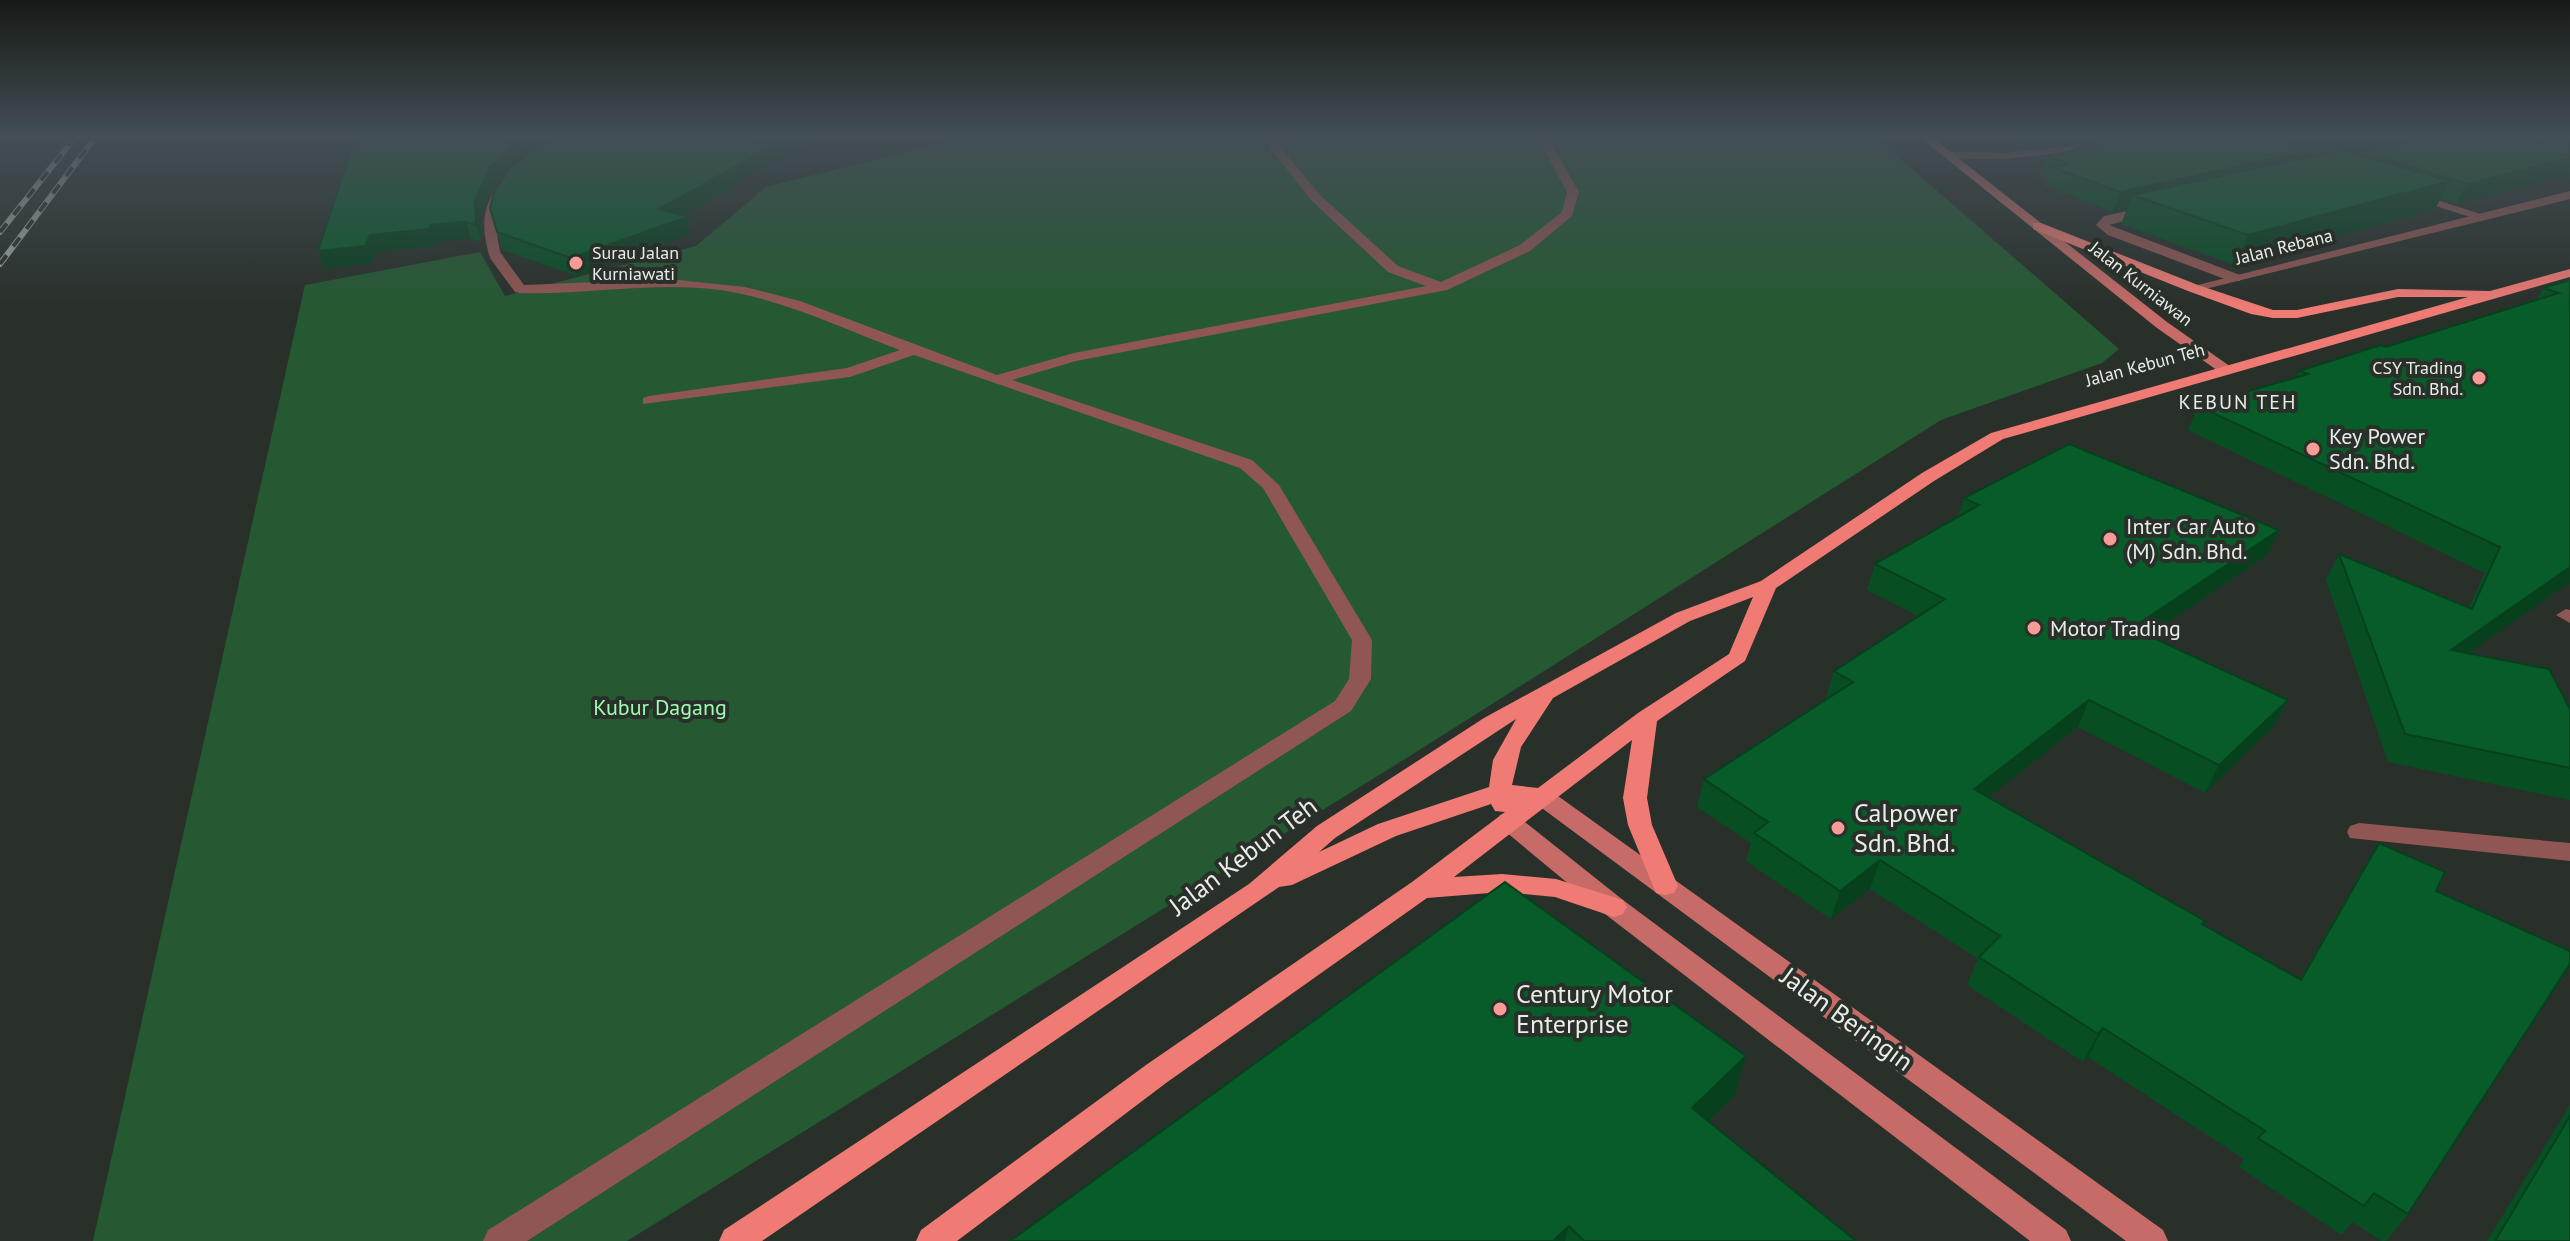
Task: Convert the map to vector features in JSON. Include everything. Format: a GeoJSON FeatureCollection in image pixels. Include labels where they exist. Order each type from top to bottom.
{"type":"FeatureCollection","features":[{"type":"Feature","properties":{"kind":"main road"},"geometry":{"type":"LineString","coordinates":[[2037,226],[2193,288],[2256,311],[2273,314],[2297,314],[2398,293],[2500,294]]}},
{"type":"Feature","properties":{"kind":"main road","name":"Jalan Kebun Teh"},"geometry":{"type":"LineString","coordinates":[[735,1241],[1258,891],[1326,832],[1492,723],[1621,648],[1683,617],[1768,585],[1928,477],[1997,436],[2570,273]]}},
{"type":"Feature","properties":{"kind":"main road"},"geometry":{"type":"LineString","coordinates":[[932,1241],[1156,1074],[1421,889],[1646,718],[1738,657],[1768,585]]}},
{"type":"Feature","properties":{"kind":"main road"},"geometry":{"type":"LineString","coordinates":[[1508,821],[1500,792],[1505,752],[1545,694]]}},
{"type":"Feature","properties":{"kind":"main road"},"geometry":{"type":"LineString","coordinates":[[1646,718],[1635,798],[1640,825],[1665,886]]}},
{"type":"Feature","properties":{"kind":"main road"},"geometry":{"type":"LineString","coordinates":[[1258,891],[1387,830],[1500,792],[1543,797]]}},
{"type":"Feature","properties":{"kind":"main road"},"geometry":{"type":"LineString","coordinates":[[1421,889],[1502,883],[1556,888],[1614,907]]}},
{"type":"Feature","properties":{"kind":"street"},"geometry":{"type":"LineString","coordinates":[[498,193],[486,224],[495,255],[520,289],[552,291],[646,282],[719,286],[798,303],[914,350],[1246,464],[1270,485],[1362,640],[1360,679],[1343,706],[499,1241]]}},
{"type":"Feature","properties":{"kind":"street"},"geometry":{"type":"LineString","coordinates":[[1312,193],[1393,269],[1442,287]]}},
{"type":"Feature","properties":{"kind":"street"},"geometry":{"type":"LineString","coordinates":[[998,379],[1074,357],[1442,287],[1525,248],[1568,213],[1573,193]]}},
{"type":"Feature","properties":{"kind":"street","name":"Jalan Kurniawan"},"geometry":{"type":"LineString","coordinates":[[1995,193],[2162,325],[2226,370]]}},
{"type":"Feature","properties":{"kind":"street"},"geometry":{"type":"LineString","coordinates":[[2403,193],[2484,217]]}},
{"type":"Feature","properties":{"kind":"street","name":"Jalan Rebana"},"geometry":{"type":"LineString","coordinates":[[2193,288],[2570,195]]}},
{"type":"Feature","properties":{"kind":"street"},"geometry":{"type":"LineString","coordinates":[[2170,205],[2108,219],[2102,225],[2112,232],[2235,278]]}},
{"type":"Feature","properties":{"kind":"street"},"geometry":{"type":"LineString","coordinates":[[649,401],[850,372],[914,350]]}},
{"type":"Feature","properties":{"kind":"street","name":"Jalan Beringin"},"geometry":{"type":"LineString","coordinates":[[1543,797],[2152,1241]]}},
{"type":"Feature","properties":{"kind":"street"},"geometry":{"type":"LineString","coordinates":[[1508,821],[1614,907],[2055,1241]]}},
{"type":"Feature","properties":{"kind":"street"},"geometry":{"type":"LineString","coordinates":[[2359,832],[2570,852]]}},
{"type":"Feature","properties":{"kind":"green space","name":"Kubur Dagang"},"geometry":{"type":"Polygon","coordinates":[[[759,193],[1940,193],[2119,349],[2102,363],[1941,420],[1413,754],[627,1241],[93,1241],[305,285],[480,252],[505,296],[696,246],[759,193]]]}},
{"type":"Feature","properties":{"kind":"building"},"geometry":{"type":"Polygon","coordinates":[[[337,193],[479,193],[475,201],[476,225],[466,222],[430,225],[429,229],[370,235],[365,246],[318,251],[337,193]]]}},
{"type":"Feature","properties":{"kind":"building"},"geometry":{"type":"Polygon","coordinates":[[[494,193],[688,193],[659,209],[687,217],[571,258],[497,232],[490,208],[494,193]]]}},
{"type":"Feature","properties":{"kind":"building"},"geometry":{"type":"Polygon","coordinates":[[[2142,193],[2405,193],[2248,235],[2132,195],[2142,193]]]}},
{"type":"Feature","properties":{"kind":"building"},"geometry":{"type":"Polygon","coordinates":[[[2570,280],[2570,567],[2451,650],[2549,669],[2570,709],[2570,768],[2405,734],[2339,554],[2472,609],[2500,547],[2198,406],[2308,374],[2299,371],[2381,345],[2386,347],[2559,293],[2543,288],[2570,280]]]}},
{"type":"Feature","properties":{"kind":"building"},"geometry":{"type":"Polygon","coordinates":[[[2069,444],[2279,530],[2132,628],[2288,700],[2219,765],[2089,700],[1974,789],[2205,921],[2202,924],[2301,980],[2379,843],[2445,872],[2436,891],[2570,951],[2570,964],[2408,1214],[2374,1193],[2364,1206],[2258,1138],[2265,1131],[2103,1028],[2098,1034],[1979,957],[2000,936],[1880,860],[1840,891],[1754,833],[1768,822],[1704,779],[1853,682],[1834,671],[1945,599],[1875,564],[1979,505],[1964,498],[2069,444]]]}},
{"type":"Feature","properties":{"kind":"building","name":"Century Motor Enterprise"},"geometry":{"type":"Polygon","coordinates":[[[1505,882],[1746,1056],[1692,1108],[1856,1241],[1584,1241],[1569,1226],[1553,1241],[1010,1241],[1505,882]]]}},
{"type":"Feature","properties":{"kind":"building"},"geometry":{"type":"Polygon","coordinates":[[[2570,1116],[2570,1241],[2495,1241],[2570,1116]]]}},
{"type":"Feature","properties":{"kind":"railway"},"geometry":{"type":"LineString","coordinates":[[0,232],[31,193]]}},
{"type":"Feature","properties":{"kind":"railway"},"geometry":{"type":"LineString","coordinates":[[0,264],[53,193]]}},
{"type":"Feature","properties":{"kind":"place","name":"Surau Jalan Kurniawati"},"geometry":{"type":"Point","coordinates":[576,263]}},
{"type":"Feature","properties":{"kind":"place","name":"CSY Trading Sdn. Bhd."},"geometry":{"type":"Point","coordinates":[2479,378]}},
{"type":"Feature","properties":{"kind":"place","name":"Key Power Sdn. Bhd."},"geometry":{"type":"Point","coordinates":[2313,449]}},
{"type":"Feature","properties":{"kind":"place","name":"Inter Car Auto (M) Sdn. Bhd."},"geometry":{"type":"Point","coordinates":[2110,539]}},
{"type":"Feature","properties":{"kind":"place","name":"Motor Trading"},"geometry":{"type":"Point","coordinates":[2034,628]}},
{"type":"Feature","properties":{"kind":"place","name":"Calpower Sdn. Bhd."},"geometry":{"type":"Point","coordinates":[1838,828]}},
{"type":"Feature","properties":{"kind":"place","name":"Century Motor Enterprise"},"geometry":{"type":"Point","coordinates":[1500,1009]}},
{"type":"Feature","properties":{"kind":"district","name":"KEBUN TEH"},"geometry":{"type":"Point","coordinates":[2238,402]}}]}
